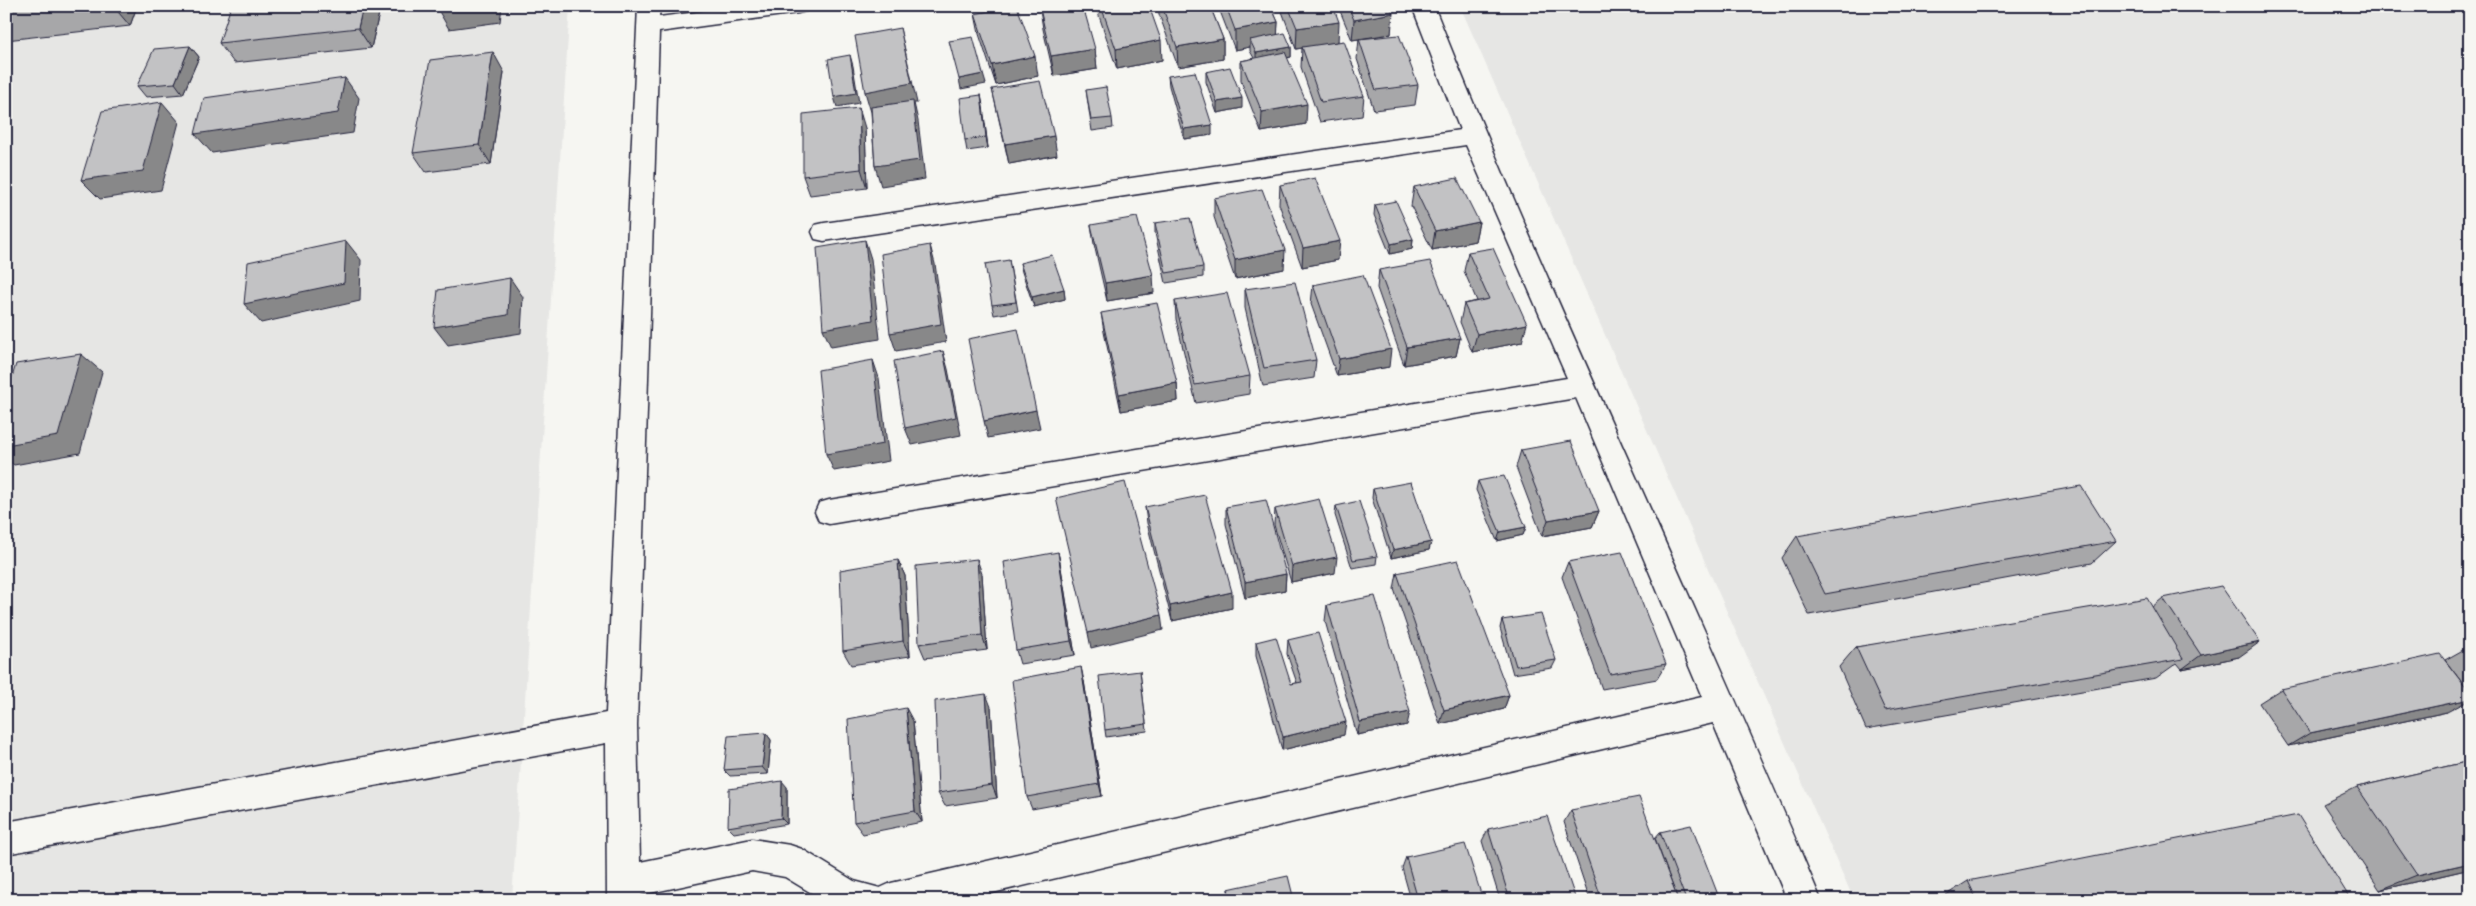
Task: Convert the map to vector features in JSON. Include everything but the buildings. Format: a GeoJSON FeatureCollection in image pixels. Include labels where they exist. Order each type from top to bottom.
{"type":"FeatureCollection","features":[{"type":"Feature","properties":{"kind":"street"},"geometry":{"type":"LineString","coordinates":[[798,6],[649,16],[621,725],[624,891],[752,855],[790,861],[850,897],[870,900]]}},
{"type":"Feature","properties":{"kind":"street"},"geometry":{"type":"LineString","coordinates":[[1423,6],[1474,136],[1584,386],[1804,900]]}},
{"type":"Feature","properties":{"kind":"street"},"geometry":{"type":"LineString","coordinates":[[824,232],[1474,136]]}},
{"type":"Feature","properties":{"kind":"street"},"geometry":{"type":"LineString","coordinates":[[829,512],[1584,386]]}},
{"type":"Feature","properties":{"kind":"street"},"geometry":{"type":"LineString","coordinates":[[891,900],[1720,707]]}},
{"type":"Feature","properties":{"kind":"street"},"geometry":{"type":"LineString","coordinates":[[6,838],[621,725]]}},
{"type":"Feature","properties":{"kind":"shaded area"},"geometry":{"type":"Polygon","coordinates":[[[6,6],[570,6],[512,900],[6,900],[6,6]]]}},
{"type":"Feature","properties":{"kind":"shaded area"},"geometry":{"type":"Polygon","coordinates":[[[1460,6],[2470,6],[2470,900],[1854,900],[1460,6]]]}}]}
